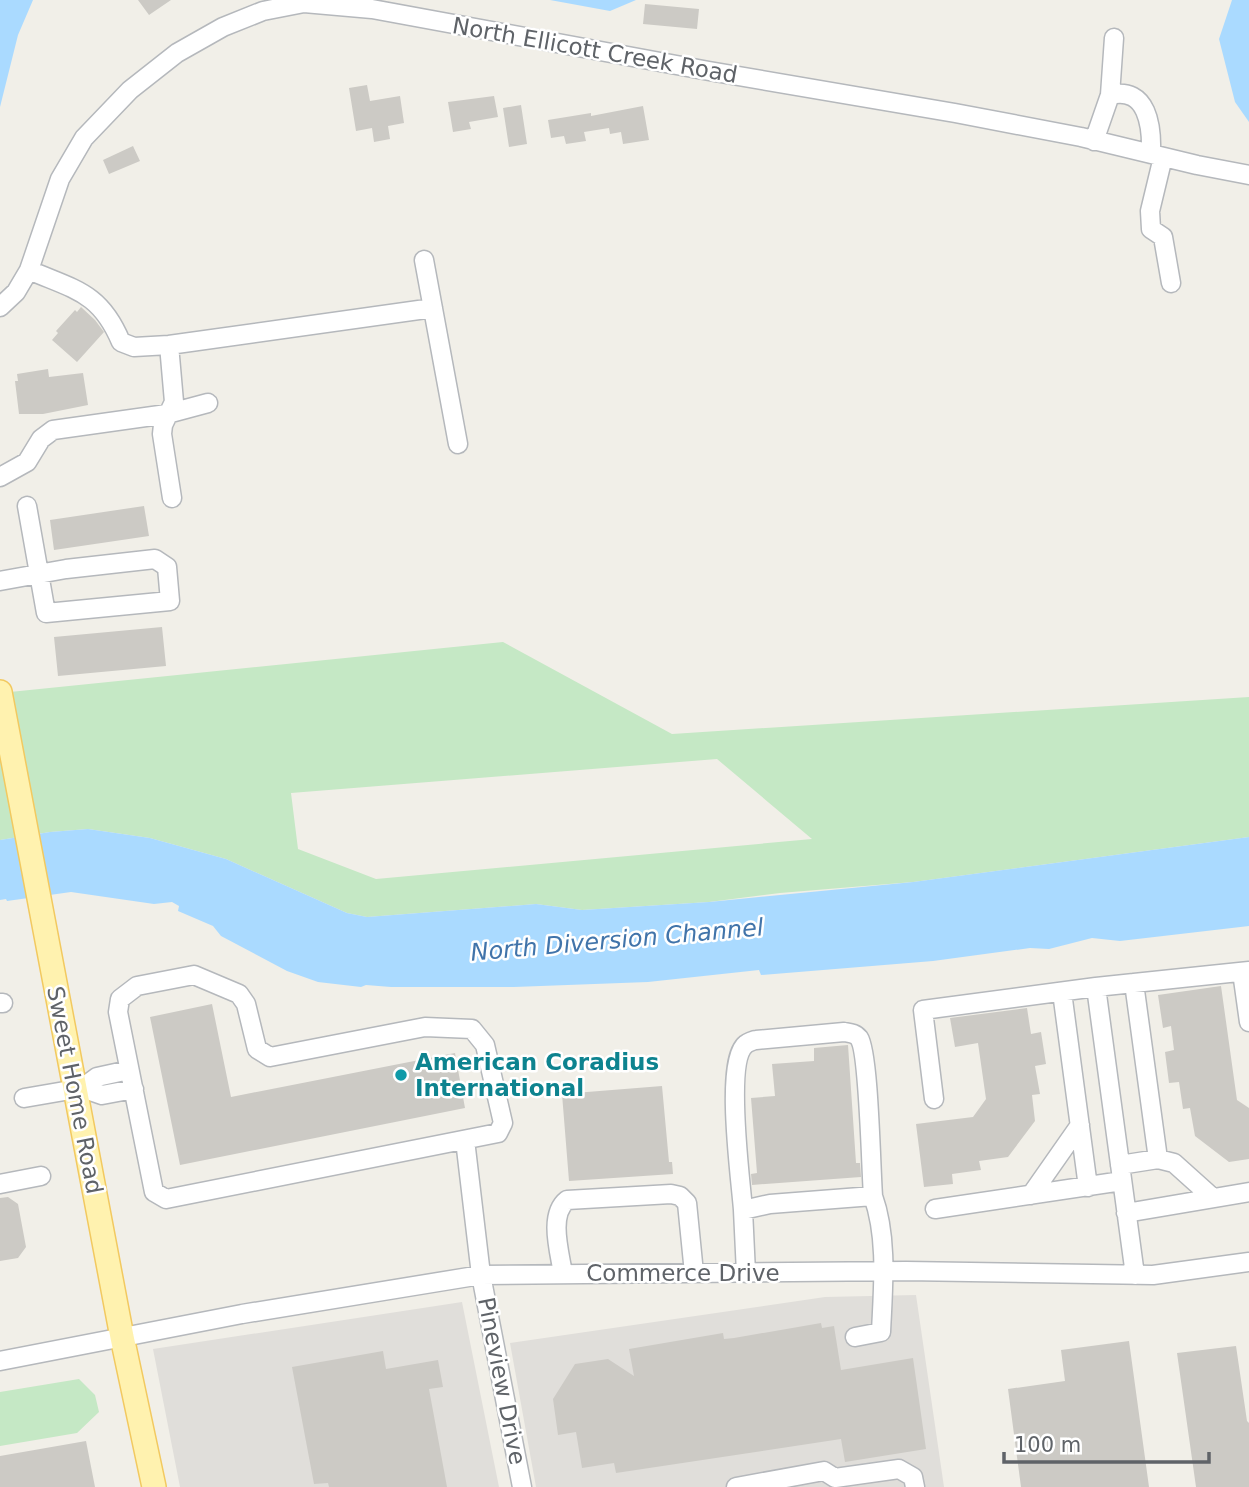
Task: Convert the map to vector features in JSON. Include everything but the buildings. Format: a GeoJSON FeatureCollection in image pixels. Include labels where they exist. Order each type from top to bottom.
{"type":"FeatureCollection","features":[{"type":"Feature","properties":{"kind":"main road","name":"Sweet Home Road"},"geometry":{"type":"LineString","coordinates":[[0,692],[48,948],[79,1088],[122,1337],[154,1487]]}},
{"type":"Feature","properties":{"kind":"street","name":"North Ellicott Creek Road"},"geometry":{"type":"LineString","coordinates":[[0,307],[16,292],[29,271],[60,178],[84,138],[130,90],[177,53],[223,27],[263,11],[304,3],[372,9],[955,113],[1249,175]]}},
{"type":"Feature","properties":{"kind":"street"},"geometry":{"type":"LineString","coordinates":[[1094,141],[1110,95],[1114,38]]}},
{"type":"Feature","properties":{"kind":"street"},"geometry":{"type":"LineString","coordinates":[[1110,95],[1130,95],[1139,101],[1149,118],[1157,156],[1150,212],[1151,229],[1163,237],[1171,283]]}},
{"type":"Feature","properties":{"kind":"street"},"geometry":{"type":"LineString","coordinates":[[424,260],[458,444]]}},
{"type":"Feature","properties":{"kind":"street"},"geometry":{"type":"LineString","coordinates":[[29,271],[74,289],[96,302],[111,318],[121,342],[134,347],[169,345],[433,308]]}},
{"type":"Feature","properties":{"kind":"street"},"geometry":{"type":"LineString","coordinates":[[169,345],[175,392],[162,434],[172,498]]}},
{"type":"Feature","properties":{"kind":"street"},"geometry":{"type":"LineString","coordinates":[[0,477],[27,462],[41,439],[53,430],[167,414],[208,403]]}},
{"type":"Feature","properties":{"kind":"street"},"geometry":{"type":"LineString","coordinates":[[0,581],[38,574],[155,559],[167,567],[170,601],[46,613],[38,574],[27,506]]}},
{"type":"Feature","properties":{"kind":"street"},"geometry":{"type":"LineString","coordinates":[[934,1099],[923,1010],[1096,987],[1245,972],[1249,1022]]}},
{"type":"Feature","properties":{"kind":"street"},"geometry":{"type":"LineString","coordinates":[[194,975],[239,994],[246,1004],[257,1049],[270,1057],[425,1027],[472,1030],[485,1045],[503,1123],[498,1133],[166,1199],[154,1192],[134,1089],[118,1012],[120,999],[137,986],[194,975]]}},
{"type":"Feature","properties":{"kind":"street"},"geometry":{"type":"LineString","coordinates":[[1133,983],[1158,1159]]}},
{"type":"Feature","properties":{"kind":"street"},"geometry":{"type":"LineString","coordinates":[[1096,987],[1135,1275]]}},
{"type":"Feature","properties":{"kind":"street"},"geometry":{"type":"LineString","coordinates":[[1062,992],[1088,1186]]}},
{"type":"Feature","properties":{"kind":"street"},"geometry":{"type":"LineString","coordinates":[[746,1273],[734,1096],[741,1051],[746,1043],[756,1040],[853,1033],[858,1037],[864,1061],[873,1196],[878,1211],[884,1272],[881,1332],[855,1336]]}},
{"type":"Feature","properties":{"kind":"street"},"geometry":{"type":"LineString","coordinates":[[24,1098],[79,1088],[97,1077],[130,1070]]}},
{"type":"Feature","properties":{"kind":"street"},"geometry":{"type":"LineString","coordinates":[[79,1088],[102,1096],[134,1089]]}},
{"type":"Feature","properties":{"kind":"street"},"geometry":{"type":"LineString","coordinates":[[1031,1195],[1080,1125]]}},
{"type":"Feature","properties":{"kind":"street","name":"Pineview Drive"},"geometry":{"type":"LineString","coordinates":[[465,1140],[481,1275],[522,1487]]}},
{"type":"Feature","properties":{"kind":"street"},"geometry":{"type":"LineString","coordinates":[[935,1209],[1088,1186],[1158,1159],[1174,1163],[1213,1198]]}},
{"type":"Feature","properties":{"kind":"street"},"geometry":{"type":"LineString","coordinates":[[0,1184],[41,1176]]}},
{"type":"Feature","properties":{"kind":"street"},"geometry":{"type":"LineString","coordinates":[[1126,1213],[1249,1192]]}},
{"type":"Feature","properties":{"kind":"street"},"geometry":{"type":"LineString","coordinates":[[563,1274],[556,1216],[559,1206],[567,1200],[671,1194],[680,1196],[687,1203],[694,1273]]}},
{"type":"Feature","properties":{"kind":"street"},"geometry":{"type":"LineString","coordinates":[[743,1210],[770,1204],[873,1196]]}},
{"type":"Feature","properties":{"kind":"street","name":"Commerce Drive"},"geometry":{"type":"LineString","coordinates":[[0,1361],[242,1314],[481,1275],[884,1272],[1153,1275],[1249,1262]]}},
{"type":"Feature","properties":{"kind":"street"},"geometry":{"type":"LineString","coordinates":[[739,1487],[824,1471],[835,1478],[899,1469],[913,1477],[915,1487]]}},
{"type":"Feature","properties":{"kind":"shaded area"},"geometry":{"type":"Polygon","coordinates":[[[916,1295],[944,1487],[536,1487],[510,1343],[825,1297],[916,1295]]]}},
{"type":"Feature","properties":{"kind":"shaded area"},"geometry":{"type":"Polygon","coordinates":[[[462,1302],[499,1487],[180,1487],[153,1349],[462,1302]]]}},
{"type":"Feature","properties":{"kind":"green space"},"geometry":{"type":"Polygon","coordinates":[[[503,642],[672,734],[1249,697],[1249,837],[913,882],[709,902],[582,910],[536,904],[367,917],[347,913],[226,859],[150,838],[88,829],[0,840],[0,693],[503,642]],[[717,759],[291,793],[298,849],[376,879],[812,839],[717,759]]]}},
{"type":"Feature","properties":{"kind":"green space"},"geometry":{"type":"Polygon","coordinates":[[[79,1379],[95,1395],[99,1412],[77,1433],[0,1446],[0,1392],[79,1379]]]}},
{"type":"Feature","properties":{"kind":"water"},"geometry":{"type":"Polygon","coordinates":[[[0,0],[33,0],[18,35],[0,107],[0,0]]]}},
{"type":"Feature","properties":{"kind":"water"},"geometry":{"type":"Polygon","coordinates":[[[550,0],[636,0],[610,11],[550,0]]]}},
{"type":"Feature","properties":{"kind":"water"},"geometry":{"type":"Polygon","coordinates":[[[1232,0],[1249,0],[1249,122],[1235,102],[1219,39],[1232,0]]]}},
{"type":"Feature","properties":{"kind":"water","name":"North Diversion Channel"},"geometry":{"type":"Polygon","coordinates":[[[88,829],[150,838],[226,859],[347,913],[367,917],[536,904],[582,910],[709,902],[913,882],[1249,837],[1249,926],[1120,941],[1092,938],[1049,949],[1030,948],[933,961],[761,975],[759,970],[648,982],[514,987],[361,987],[318,982],[287,971],[221,936],[213,926],[178,911],[179,906],[172,902],[154,904],[71,892],[0,900],[0,840],[88,829]]]}},
{"type":"Feature","properties":{"kind":"place","name":"American Coradius International"},"geometry":{"type":"Point","coordinates":[401,1075]}}]}
